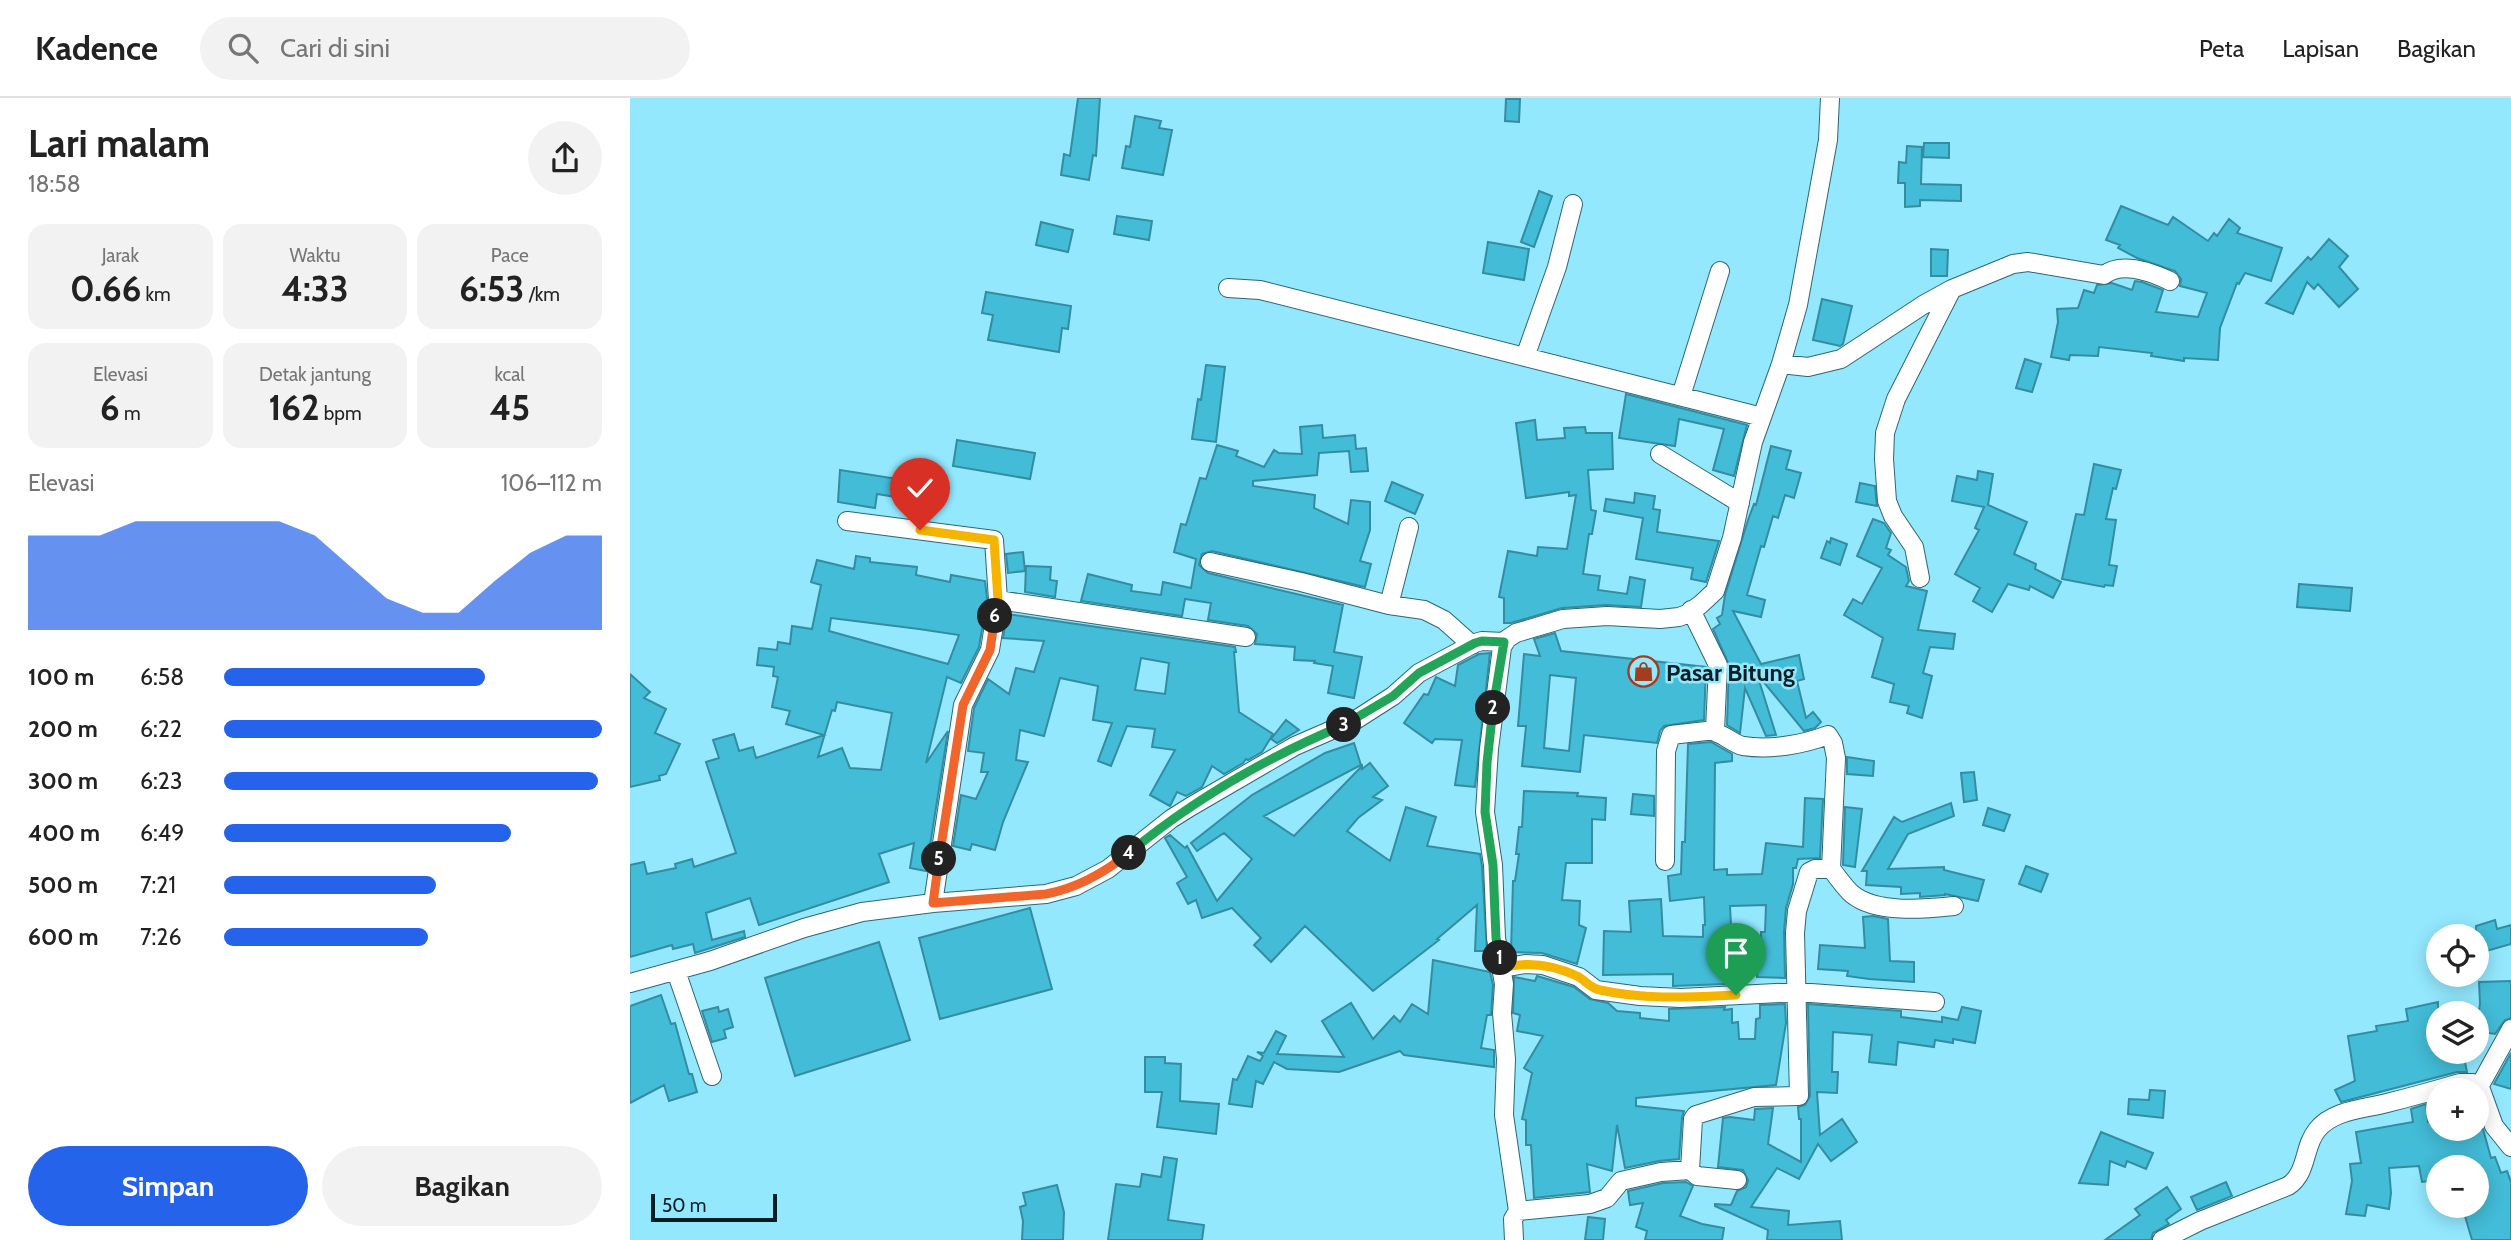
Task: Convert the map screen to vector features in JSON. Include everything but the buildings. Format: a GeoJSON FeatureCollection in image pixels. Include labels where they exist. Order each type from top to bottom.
{"type":"FeatureCollection","features":[{"type":"Feature","properties":{"kind":"street"},"geometry":{"type":"LineString","coordinates":[[630,983],[745,950],[849,915],[882,908],[1046,894],[1076,886],[1108,869],[1190,807],[1295,746],[1357,719],[1393,696],[1419,673],[1472,645],[1482,641],[1504,642],[1520,631],[1563,619],[1606,616],[1660,619],[1687,614],[1708,599],[1718,583],[1753,442],[1781,364],[1798,305],[1828,140],[1830,98]]}},
{"type":"Feature","properties":{"kind":"street"},"geometry":{"type":"LineString","coordinates":[[1525,357],[1557,267],[1573,204]]}},
{"type":"Feature","properties":{"kind":"street"},"geometry":{"type":"LineString","coordinates":[[1781,364],[1808,367],[1841,359],[1914,310],[1952,289],[2013,264],[2028,262],[2104,275],[2111,270],[2137,269],[2170,281]]}},
{"type":"Feature","properties":{"kind":"street"},"geometry":{"type":"LineString","coordinates":[[1681,397],[1720,271]]}},
{"type":"Feature","properties":{"kind":"street"},"geometry":{"type":"LineString","coordinates":[[1228,288],[1260,290],[1762,417]]}},
{"type":"Feature","properties":{"kind":"street"},"geometry":{"type":"LineString","coordinates":[[1920,578],[1914,547],[1893,516],[1887,501],[1885,433],[1896,399],[1952,289]]}},
{"type":"Feature","properties":{"kind":"street"},"geometry":{"type":"LineString","coordinates":[[1660,454],[1740,503]]}},
{"type":"Feature","properties":{"kind":"street"},"geometry":{"type":"LineString","coordinates":[[847,521],[994,540],[998,600],[990,650],[963,705],[933,903]]}},
{"type":"Feature","properties":{"kind":"street"},"geometry":{"type":"LineString","coordinates":[[1389,606],[1409,527]]}},
{"type":"Feature","properties":{"kind":"street"},"geometry":{"type":"LineString","coordinates":[[1210,562],[1301,582],[1389,606],[1424,610],[1450,624],[1472,645]]}},
{"type":"Feature","properties":{"kind":"street"},"geometry":{"type":"LineString","coordinates":[[998,600],[1246,637]]}},
{"type":"Feature","properties":{"kind":"street"},"geometry":{"type":"LineString","coordinates":[[1691,610],[1718,665],[1715,730]]}},
{"type":"Feature","properties":{"kind":"street"},"geometry":{"type":"LineString","coordinates":[[1504,642],[1493,708],[1485,799],[1493,865],[1496,938],[1502,968],[1506,1059],[1503,1115],[1518,1211],[1513,1219],[1514,1240]]}},
{"type":"Feature","properties":{"kind":"street"},"geometry":{"type":"LineString","coordinates":[[1665,860],[1666,751],[1671,735],[1715,730],[1741,746],[1785,745],[1813,741],[1828,735],[1836,758],[1831,869],[1852,894],[1872,904],[1925,909],[1954,906]]}},
{"type":"Feature","properties":{"kind":"street"},"geometry":{"type":"LineString","coordinates":[[1690,1170],[1693,1119],[1696,1115],[1754,1097],[1799,1096],[1797,911],[1807,876],[1815,869],[1831,869]]}},
{"type":"Feature","properties":{"kind":"street"},"geometry":{"type":"LineString","coordinates":[[1502,968],[1525,964],[1544,965],[1579,977],[1596,990],[1640,996],[1681,998],[1797,992],[1936,1002]]}},
{"type":"Feature","properties":{"kind":"street"},"geometry":{"type":"LineString","coordinates":[[676,971],[712,1076]]}},
{"type":"Feature","properties":{"kind":"street"},"geometry":{"type":"LineString","coordinates":[[2484,1078],[2511,1029]]}},
{"type":"Feature","properties":{"kind":"street"},"geometry":{"type":"LineString","coordinates":[[2162,1240],[2295,1181],[2302,1170],[2311,1138],[2321,1125],[2334,1117],[2426,1092]]}},
{"type":"Feature","properties":{"kind":"street"},"geometry":{"type":"LineString","coordinates":[[2489,1113],[2494,1126],[2511,1147]]}},
{"type":"Feature","properties":{"kind":"street"},"geometry":{"type":"LineString","coordinates":[[1518,1211],[1590,1203],[1606,1198],[1621,1181],[1661,1172],[1690,1170],[1697,1176],[1737,1181]]}},
{"type":"Feature","properties":{"kind":"place","name":"Pasar Bitung"},"geometry":{"type":"Point","coordinates":[1643,672]}},
{"type":"Feature","properties":{"kind":"route"},"geometry":{"type":"LineString","coordinates":[[920,530],[994,540],[998,600],[990,650],[963,705],[933,903],[1046,894],[1064,891],[1090,880],[1190,807],[1295,746],[1357,719],[1393,696],[1419,673],[1475,643],[1504,642],[1493,708],[1485,799],[1493,865],[1496,938],[1502,968],[1516,964],[1544,965],[1579,977],[1596,990],[1640,996],[1681,998],[1736,995]]}}]}
